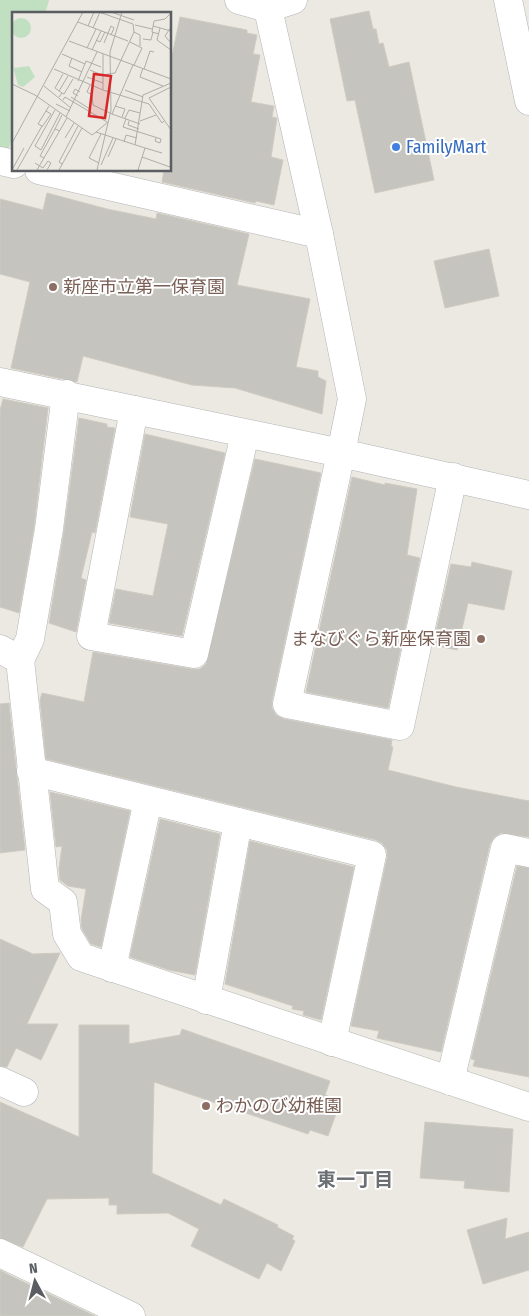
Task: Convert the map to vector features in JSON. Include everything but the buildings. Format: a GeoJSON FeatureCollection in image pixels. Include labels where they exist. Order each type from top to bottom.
{"type":"FeatureCollection","features":[{"type":"Feature","properties":{"kind":"street"},"geometry":{"type":"LineString","coordinates":[[239,0],[276,3],[352,399],[287,704],[400,726],[454,477]]}},
{"type":"Feature","properties":{"kind":"street"},"geometry":{"type":"LineString","coordinates":[[508,0],[529,101]]}},
{"type":"Feature","properties":{"kind":"street"},"geometry":{"type":"LineString","coordinates":[[43,171],[319,234]]}},
{"type":"Feature","properties":{"kind":"street"},"geometry":{"type":"LineString","coordinates":[[0,382],[66,394],[245,434],[454,477],[529,495]]}},
{"type":"Feature","properties":{"kind":"street"},"geometry":{"type":"LineString","coordinates":[[66,394],[49,529],[30,639],[10,655],[31,771],[45,889],[63,902],[67,934],[81,957],[529,1107]]}},
{"type":"Feature","properties":{"kind":"street"},"geometry":{"type":"LineString","coordinates":[[134,410],[91,636],[194,654],[245,434]]}},
{"type":"Feature","properties":{"kind":"street"},"geometry":{"type":"LineString","coordinates":[[31,771],[372,855],[332,1042]]}},
{"type":"Feature","properties":{"kind":"street"},"geometry":{"type":"LineString","coordinates":[[112,968],[148,800]]}},
{"type":"Feature","properties":{"kind":"street"},"geometry":{"type":"LineString","coordinates":[[206,1000],[238,822]]}},
{"type":"Feature","properties":{"kind":"street"},"geometry":{"type":"LineString","coordinates":[[450,1081],[506,848],[529,853]]}},
{"type":"Feature","properties":{"kind":"street"},"geometry":{"type":"LineString","coordinates":[[0,1081],[24,1092]]}},
{"type":"Feature","properties":{"kind":"street"},"geometry":{"type":"LineString","coordinates":[[0,1253],[131,1316]]}},
{"type":"Feature","properties":{"kind":"green space"},"geometry":{"type":"Polygon","coordinates":[[[0,0],[49,0],[46,12],[12,12],[12,137],[5,162],[0,161],[0,0]]]}},
{"type":"Feature","properties":{"kind":"place","name":"FamilyMart"},"geometry":{"type":"Point","coordinates":[396,147]}},
{"type":"Feature","properties":{"kind":"place","name":"新座市立第一保育園"},"geometry":{"type":"Point","coordinates":[53,287]}},
{"type":"Feature","properties":{"kind":"place","name":"まなびぐら新座保育園"},"geometry":{"type":"Point","coordinates":[481,639]}},
{"type":"Feature","properties":{"kind":"place","name":"わかのび幼稚園"},"geometry":{"type":"Point","coordinates":[206,1106]}},
{"type":"Feature","properties":{"kind":"district","name":"東一丁目"},"geometry":{"type":"Point","coordinates":[355,1179]}}]}
